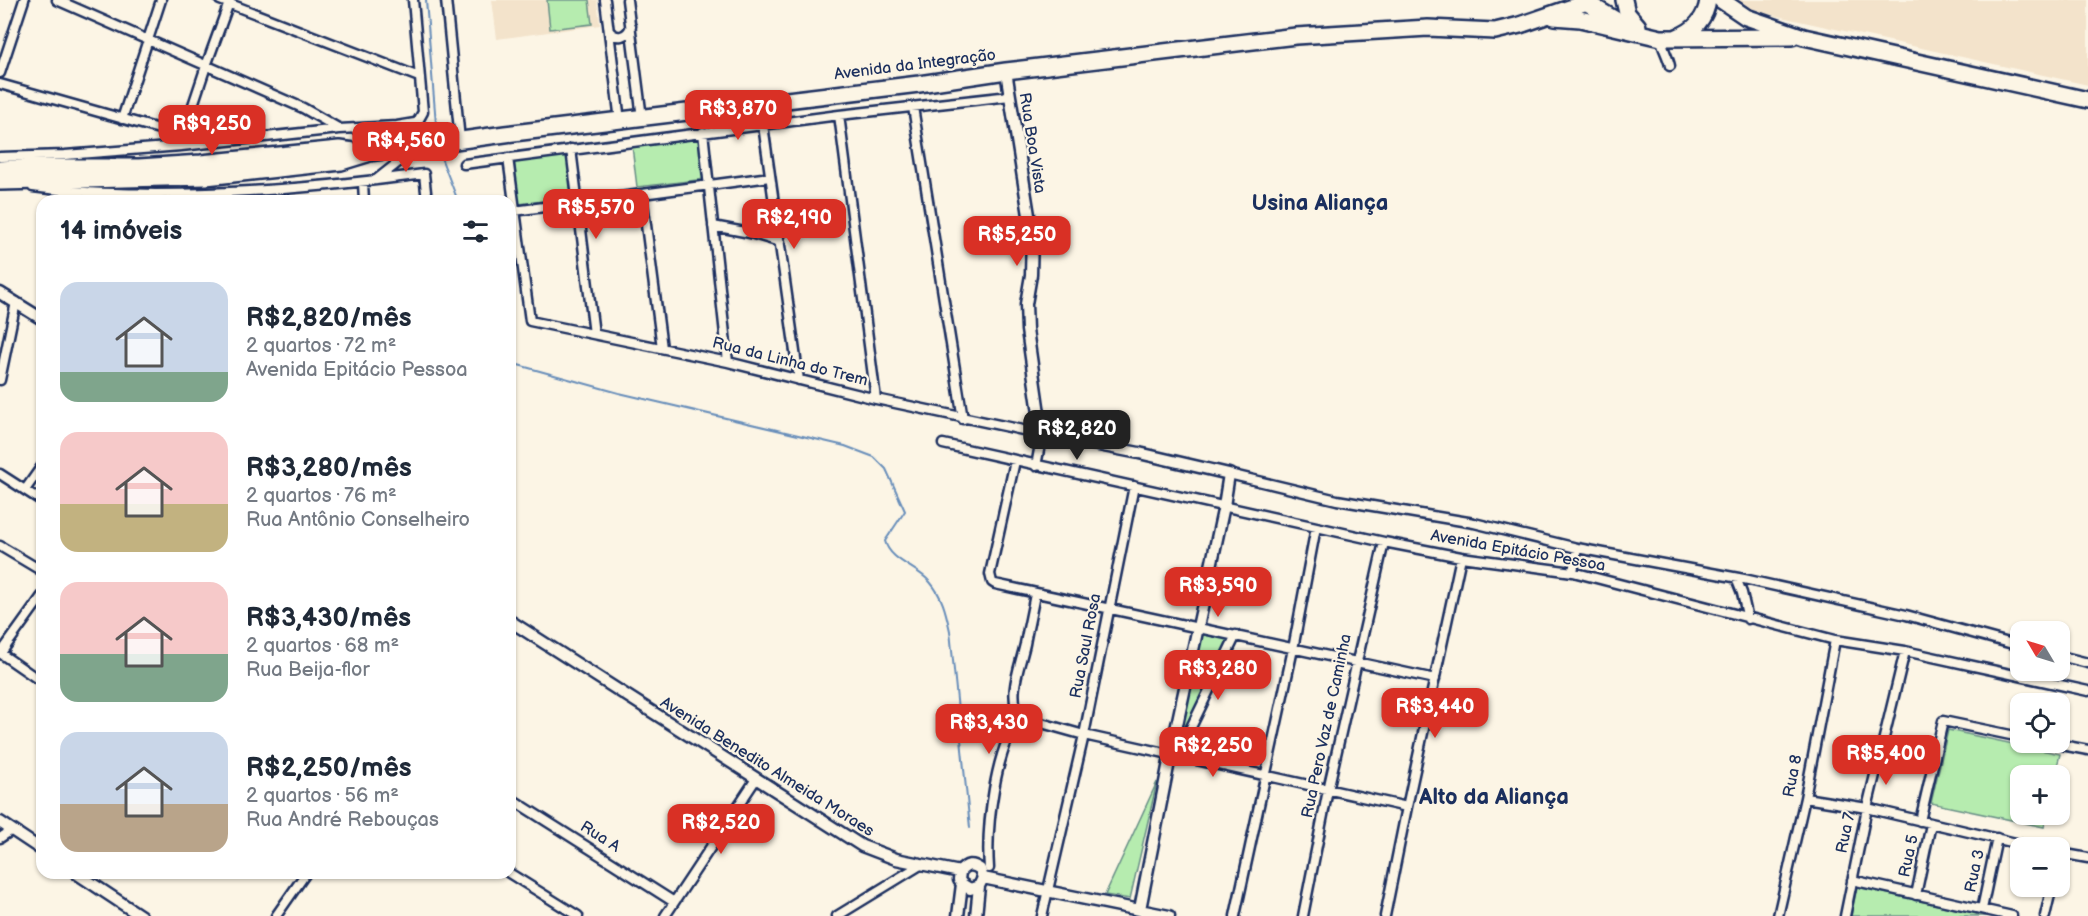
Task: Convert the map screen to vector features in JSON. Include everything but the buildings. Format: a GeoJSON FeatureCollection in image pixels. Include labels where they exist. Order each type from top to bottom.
{"type":"FeatureCollection","features":[{"type":"Feature","properties":{"kind":"highway"},"geometry":{"type":"LineString","coordinates":[[1624,0],[1627,13],[1635,23],[1661,37],[1686,33],[1696,26],[1704,16],[1708,0]]}},
{"type":"Feature","properties":{"kind":"highway"},"geometry":{"type":"LineString","coordinates":[[1721,0],[1746,17],[1804,37],[2088,100]]}},
{"type":"Feature","properties":{"kind":"highway","name":"Avenida da Integração"},"geometry":{"type":"LineString","coordinates":[[0,170],[34,167],[150,167],[339,149],[369,153],[1006,71],[1318,34],[1428,28],[1495,31],[1520,25],[1588,1]]}},
{"type":"Feature","properties":{"kind":"highway"},"geometry":{"type":"LineString","coordinates":[[1588,1],[1621,22],[1635,23]]}},
{"type":"Feature","properties":{"kind":"highway"},"geometry":{"type":"LineString","coordinates":[[1546,16],[1580,19],[1661,37],[1804,37]]}},
{"type":"Feature","properties":{"kind":"highway"},"geometry":{"type":"LineString","coordinates":[[0,182],[206,177],[341,162],[369,153]]}},
{"type":"Feature","properties":{"kind":"street"},"geometry":{"type":"LineString","coordinates":[[0,73],[24,0]]}},
{"type":"Feature","properties":{"kind":"street"},"geometry":{"type":"LineString","coordinates":[[57,0],[303,108],[339,129]]}},
{"type":"Feature","properties":{"kind":"street"},"geometry":{"type":"LineString","coordinates":[[122,119],[161,0]]}},
{"type":"Feature","properties":{"kind":"street"},"geometry":{"type":"LineString","coordinates":[[0,157],[65,155],[182,146],[339,129],[397,126],[418,121],[423,112],[413,0]]}},
{"type":"Feature","properties":{"kind":"street"},"geometry":{"type":"LineString","coordinates":[[446,0],[460,140]]}},
{"type":"Feature","properties":{"kind":"street"},"geometry":{"type":"LineString","coordinates":[[605,0],[620,121]]}},
{"type":"Feature","properties":{"kind":"street"},"geometry":{"type":"LineString","coordinates":[[627,0],[642,118]]}},
{"type":"Feature","properties":{"kind":"street"},"geometry":{"type":"LineString","coordinates":[[182,146],[183,135],[226,1],[419,77]]}},
{"type":"Feature","properties":{"kind":"street"},"geometry":{"type":"LineString","coordinates":[[609,31],[613,35],[622,37],[631,26]]}},
{"type":"Feature","properties":{"kind":"street"},"geometry":{"type":"LineString","coordinates":[[1661,37],[1662,48],[1668,55],[1670,66]]}},
{"type":"Feature","properties":{"kind":"street","name":"Rua Boa Vista"},"geometry":{"type":"LineString","coordinates":[[1006,71],[1032,234],[1031,274],[1026,304],[1027,330],[1042,434]]}},
{"type":"Feature","properties":{"kind":"street"},"geometry":{"type":"LineString","coordinates":[[0,84],[208,143]]}},
{"type":"Feature","properties":{"kind":"street"},"geometry":{"type":"LineString","coordinates":[[464,164],[703,132],[1010,96]]}},
{"type":"Feature","properties":{"kind":"street"},"geometry":{"type":"LineString","coordinates":[[914,107],[963,418]]}},
{"type":"Feature","properties":{"kind":"street"},"geometry":{"type":"LineString","coordinates":[[840,115],[876,399]]}},
{"type":"Feature","properties":{"kind":"street"},"geometry":{"type":"LineString","coordinates":[[763,125],[799,380]]}},
{"type":"Feature","properties":{"kind":"street"},"geometry":{"type":"LineString","coordinates":[[703,132],[728,362]]}},
{"type":"Feature","properties":{"kind":"street"},"geometry":{"type":"LineString","coordinates":[[376,181],[420,145]]}},
{"type":"Feature","properties":{"kind":"street"},"geometry":{"type":"LineString","coordinates":[[571,149],[594,334]]}},
{"type":"Feature","properties":{"kind":"street"},"geometry":{"type":"LineString","coordinates":[[508,158],[512,195]]}},
{"type":"Feature","properties":{"kind":"street"},"geometry":{"type":"LineString","coordinates":[[0,182],[86,193],[216,194],[363,183],[424,174],[426,195]]}},
{"type":"Feature","properties":{"kind":"street"},"geometry":{"type":"LineString","coordinates":[[516,211],[770,177]]}},
{"type":"Feature","properties":{"kind":"street"},"geometry":{"type":"LineString","coordinates":[[363,183],[364,195]]}},
{"type":"Feature","properties":{"kind":"street"},"geometry":{"type":"LineString","coordinates":[[642,194],[662,348]]}},
{"type":"Feature","properties":{"kind":"street","name":"Rua da Linha do Trem"},"geometry":{"type":"LineString","coordinates":[[516,225],[530,321],[728,362],[876,399],[1042,434]]}},
{"type":"Feature","properties":{"kind":"street"},"geometry":{"type":"LineString","coordinates":[[713,226],[780,242]]}},
{"type":"Feature","properties":{"kind":"street"},"geometry":{"type":"LineString","coordinates":[[0,293],[36,315]]}},
{"type":"Feature","properties":{"kind":"street"},"geometry":{"type":"LineString","coordinates":[[0,380],[16,302]]}},
{"type":"Feature","properties":{"kind":"street"},"geometry":{"type":"LineString","coordinates":[[1036,466],[1042,434],[1356,504],[1474,523],[1577,548],[1736,578],[1906,615],[2010,643]]}},
{"type":"Feature","properties":{"kind":"street","name":"Avenida Epitácio Pessoa"},"geometry":{"type":"LineString","coordinates":[[943,444],[1015,462],[1384,542],[1461,557],[1573,572],[1835,640],[1905,651],[2088,691]]}},
{"type":"Feature","properties":{"kind":"street"},"geometry":{"type":"LineString","coordinates":[[1015,462],[990,574],[995,584],[1293,649],[1356,660],[1435,679]]}},
{"type":"Feature","properties":{"kind":"street"},"geometry":{"type":"LineString","coordinates":[[0,474],[36,497]]}},
{"type":"Feature","properties":{"kind":"street"},"geometry":{"type":"LineString","coordinates":[[25,490],[36,474]]}},
{"type":"Feature","properties":{"kind":"street"},"geometry":{"type":"LineString","coordinates":[[1139,913],[1229,474]]}},
{"type":"Feature","properties":{"kind":"street","name":"Rua Saul Rosa"},"geometry":{"type":"LineString","coordinates":[[1042,916],[1084,735],[1134,486]]}},
{"type":"Feature","properties":{"kind":"street"},"geometry":{"type":"LineString","coordinates":[[1234,916],[1293,649],[1316,527]]}},
{"type":"Feature","properties":{"kind":"street","name":"Rua Pero Vaz de Caminha"},"geometry":{"type":"LineString","coordinates":[[1303,916],[1356,660],[1384,542]]}},
{"type":"Feature","properties":{"kind":"street"},"geometry":{"type":"LineString","coordinates":[[0,546],[36,567]]}},
{"type":"Feature","properties":{"kind":"street"},"geometry":{"type":"LineString","coordinates":[[1573,572],[1577,548]]}},
{"type":"Feature","properties":{"kind":"street"},"geometry":{"type":"LineString","coordinates":[[1385,916],[1461,557]]}},
{"type":"Feature","properties":{"kind":"street"},"geometry":{"type":"LineString","coordinates":[[1736,578],[1748,619]]}},
{"type":"Feature","properties":{"kind":"street"},"geometry":{"type":"LineString","coordinates":[[1035,594],[1015,679],[1016,710],[1020,717],[1084,735],[1407,807]]}},
{"type":"Feature","properties":{"kind":"street"},"geometry":{"type":"LineString","coordinates":[[36,604],[0,653],[36,678]]}},
{"type":"Feature","properties":{"kind":"street","name":"Avenida Benedito Almeida Moraes"},"geometry":{"type":"LineString","coordinates":[[516,625],[862,846],[896,859],[960,872]]}},
{"type":"Feature","properties":{"kind":"street"},"geometry":{"type":"LineString","coordinates":[[1173,755],[1236,635]]}},
{"type":"Feature","properties":{"kind":"street","name":"Rua 8"},"geometry":{"type":"LineString","coordinates":[[1778,916],[1805,798],[1835,640]]}},
{"type":"Feature","properties":{"kind":"street","name":"Rua 7"},"geometry":{"type":"LineString","coordinates":[[1845,916],[1867,808],[1905,651]]}},
{"type":"Feature","properties":{"kind":"street"},"geometry":{"type":"LineString","coordinates":[[2070,658],[2088,663]]}},
{"type":"Feature","properties":{"kind":"street"},"geometry":{"type":"LineString","coordinates":[[976,916],[984,877],[997,777],[1006,740],[1020,717]]}},
{"type":"Feature","properties":{"kind":"street"},"geometry":{"type":"LineString","coordinates":[[1920,822],[1943,722],[2010,735]]}},
{"type":"Feature","properties":{"kind":"street"},"geometry":{"type":"LineString","coordinates":[[2070,747],[2088,750]]}},
{"type":"Feature","properties":{"kind":"street"},"geometry":{"type":"LineString","coordinates":[[665,916],[756,780]]}},
{"type":"Feature","properties":{"kind":"street"},"geometry":{"type":"LineString","coordinates":[[1805,798],[1867,808],[2010,841]]}},
{"type":"Feature","properties":{"kind":"street","name":"Rua A"},"geometry":{"type":"LineString","coordinates":[[516,802],[674,902]]}},
{"type":"Feature","properties":{"kind":"street"},"geometry":{"type":"LineString","coordinates":[[0,822],[36,846]]}},
{"type":"Feature","properties":{"kind":"street","name":"Rua 5"},"geometry":{"type":"LineString","coordinates":[[1916,895],[1931,824]]}},
{"type":"Feature","properties":{"kind":"street"},"geometry":{"type":"LineString","coordinates":[[0,838],[12,830]]}},
{"type":"Feature","properties":{"kind":"street","name":"Rua 3"},"geometry":{"type":"LineString","coordinates":[[1982,909],[1997,838]]}},
{"type":"Feature","properties":{"kind":"street"},"geometry":{"type":"LineString","coordinates":[[2070,855],[2088,858]]}},
{"type":"Feature","properties":{"kind":"street"},"geometry":{"type":"LineString","coordinates":[[837,916],[922,864]]}},
{"type":"Feature","properties":{"kind":"street"},"geometry":{"type":"LineString","coordinates":[[972,864],[980,869],[984,877],[970,888],[959,880],[963,867],[972,864]]}},
{"type":"Feature","properties":{"kind":"street"},"geometry":{"type":"LineString","coordinates":[[516,877],[578,916]]}},
{"type":"Feature","properties":{"kind":"street"},"geometry":{"type":"LineString","coordinates":[[984,877],[1139,913],[1169,916]]}},
{"type":"Feature","properties":{"kind":"street"},"geometry":{"type":"LineString","coordinates":[[85,879],[141,916]]}},
{"type":"Feature","properties":{"kind":"street"},"geometry":{"type":"LineString","coordinates":[[276,916],[302,879]]}},
{"type":"Feature","properties":{"kind":"street"},"geometry":{"type":"LineString","coordinates":[[1852,880],[2012,916]]}},
{"type":"Feature","properties":{"kind":"street"},"geometry":{"type":"LineString","coordinates":[[958,916],[962,884]]}},
{"type":"Feature","properties":{"kind":"street"},"geometry":{"type":"LineString","coordinates":[[2045,916],[2049,897]]}},
{"type":"Feature","properties":{"kind":"shaded area"},"geometry":{"type":"Polygon","coordinates":[[[492,0],[597,0],[600,25],[497,39],[492,0]]]}},
{"type":"Feature","properties":{"kind":"shaded area"},"geometry":{"type":"Polygon","coordinates":[[[1732,0],[2088,0],[2088,85],[1745,9],[1732,0]]]}},
{"type":"Feature","properties":{"kind":"green space"},"geometry":{"type":"Polygon","coordinates":[[[547,0],[589,0],[592,24],[550,29],[547,0]]]}},
{"type":"Feature","properties":{"kind":"green space"},"geometry":{"type":"Polygon","coordinates":[[[701,136],[706,179],[637,187],[632,146],[701,136]]]}},
{"type":"Feature","properties":{"kind":"green space"},"geometry":{"type":"Polygon","coordinates":[[[569,154],[574,197],[519,204],[514,160],[569,154]]]}},
{"type":"Feature","properties":{"kind":"green space"},"geometry":{"type":"Polygon","coordinates":[[[1202,632],[1232,638],[1176,751],[1202,632]]]}},
{"type":"Feature","properties":{"kind":"green space"},"geometry":{"type":"Polygon","coordinates":[[[1948,730],[2010,743],[2010,753],[2060,754],[2057,765],[2010,765],[2010,820],[1931,803],[1948,730]]]}},
{"type":"Feature","properties":{"kind":"green space"},"geometry":{"type":"Polygon","coordinates":[[[1157,782],[1130,899],[1105,895],[1157,782]]]}},
{"type":"Feature","properties":{"kind":"green space"},"geometry":{"type":"Polygon","coordinates":[[[1857,887],[1987,916],[1851,916],[1857,887]]]}},
{"type":"Feature","properties":{"kind":"waterway"},"geometry":{"type":"LineString","coordinates":[[426,0],[436,124]]}},
{"type":"Feature","properties":{"kind":"waterway"},"geometry":{"type":"LineString","coordinates":[[440,155],[456,195]]}},
{"type":"Feature","properties":{"kind":"waterway"},"geometry":{"type":"LineString","coordinates":[[516,364],[619,393],[845,446],[874,457],[886,469],[905,511],[885,541],[892,554],[930,582],[941,599],[947,618],[970,828]]}},
{"type":"Feature","properties":{"kind":"district","name":"Usina Aliança"},"geometry":{"type":"Point","coordinates":[1320,203]}},
{"type":"Feature","properties":{"kind":"district","name":"Alto da Aliança"},"geometry":{"type":"Point","coordinates":[1494,797]}}]}
